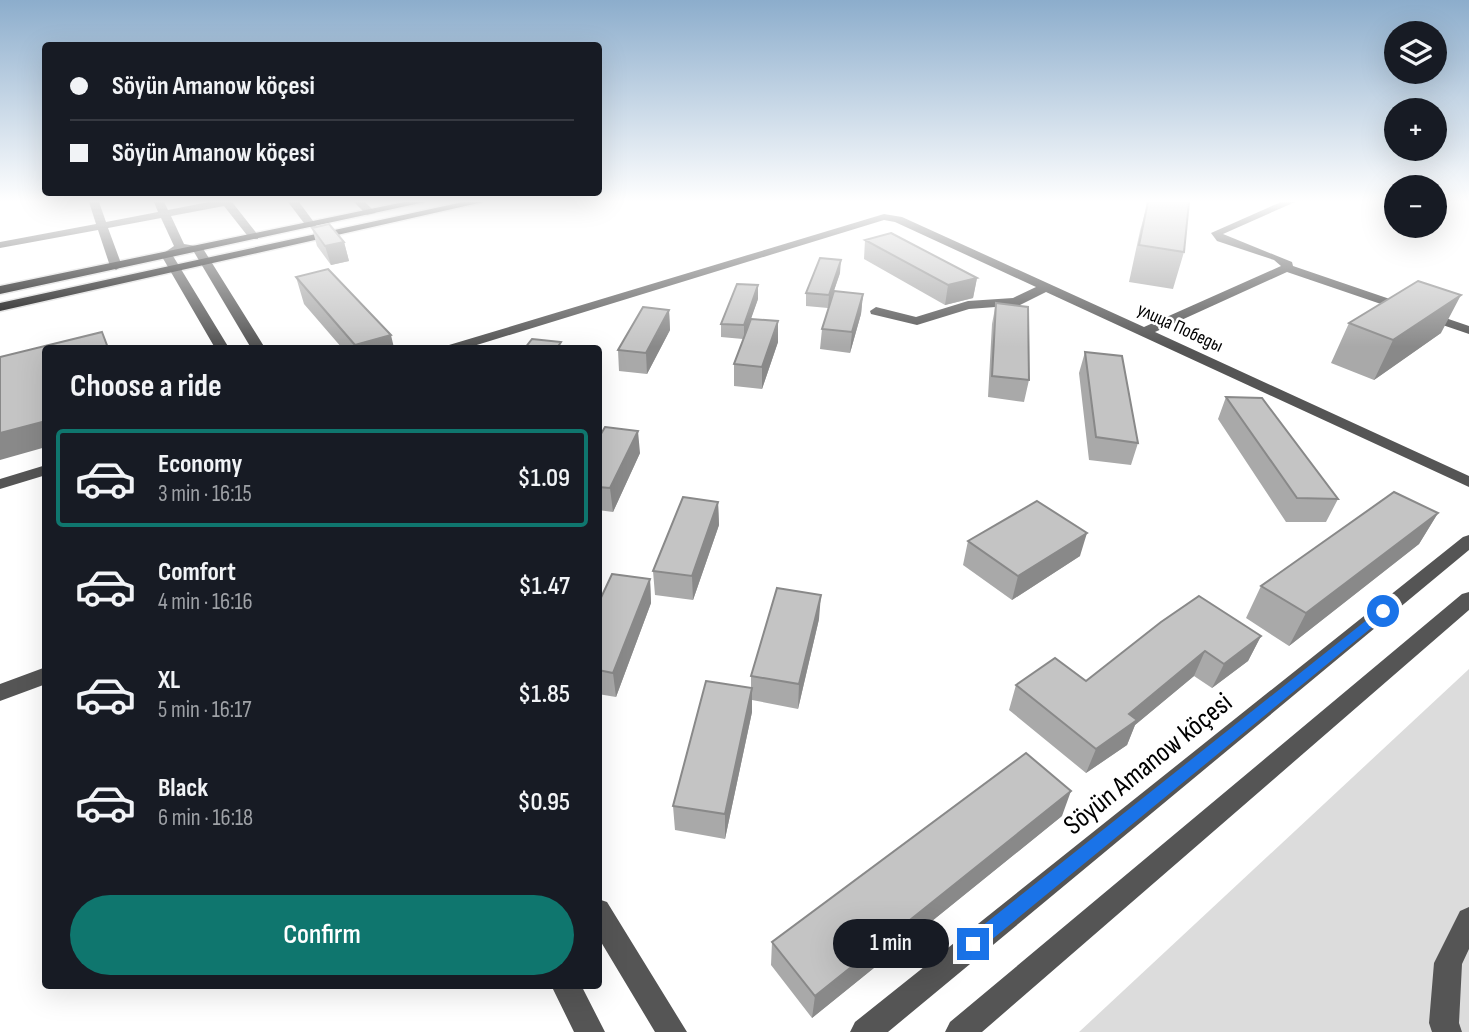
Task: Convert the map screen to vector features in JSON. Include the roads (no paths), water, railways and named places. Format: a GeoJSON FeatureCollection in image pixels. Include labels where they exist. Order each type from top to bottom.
{"type":"FeatureCollection","features":[{"type":"Feature","properties":{"kind":"main road"},"geometry":{"type":"LineString","coordinates":[[0,290],[193,250]]}},
{"type":"Feature","properties":{"kind":"main road"},"geometry":{"type":"LineString","coordinates":[[0,307],[260,250]]}},
{"type":"Feature","properties":{"kind":"street"},"geometry":{"type":"LineString","coordinates":[[110,250],[116,266]]}},
{"type":"Feature","properties":{"kind":"street"},"geometry":{"type":"LineString","coordinates":[[175,250],[167,256],[173,269],[220,345]]}},
{"type":"Feature","properties":{"kind":"street"},"geometry":{"type":"LineString","coordinates":[[199,250],[256,345]]}},
{"type":"Feature","properties":{"kind":"street","name":"улица Победы"},"geometry":{"type":"LineString","coordinates":[[464,345],[769,250]]}},
{"type":"Feature","properties":{"kind":"street","name":"улица Победы"},"geometry":{"type":"LineString","coordinates":[[965,250],[1469,482]]}},
{"type":"Feature","properties":{"kind":"street"},"geometry":{"type":"LineString","coordinates":[[1254,250],[1278,258],[1288,264],[1286,268]]}},
{"type":"Feature","properties":{"kind":"street"},"geometry":{"type":"LineString","coordinates":[[1145,332],[1286,268],[1469,330]]}},
{"type":"Feature","properties":{"kind":"street"},"geometry":{"type":"LineString","coordinates":[[876,311],[917,321],[968,304],[1016,302],[1045,287]]}},
{"type":"Feature","properties":{"kind":"street"},"geometry":{"type":"LineString","coordinates":[[0,484],[42,471]]}},
{"type":"Feature","properties":{"kind":"street","name":"Söyün Amanow köçesi"},"geometry":{"type":"LineString","coordinates":[[865,1032],[1469,541]]}},
{"type":"Feature","properties":{"kind":"street"},"geometry":{"type":"LineString","coordinates":[[960,1032],[1469,599]]}},
{"type":"Feature","properties":{"kind":"street"},"geometry":{"type":"LineString","coordinates":[[0,693],[42,677]]}},
{"type":"Feature","properties":{"kind":"street"},"geometry":{"type":"LineString","coordinates":[[602,918],[672,1032]]}},
{"type":"Feature","properties":{"kind":"street"},"geometry":{"type":"LineString","coordinates":[[1447,1032],[1444,1023],[1448,963],[1469,920]]}},
{"type":"Feature","properties":{"kind":"street"},"geometry":{"type":"LineString","coordinates":[[567,989],[590,1032]]}}]}
